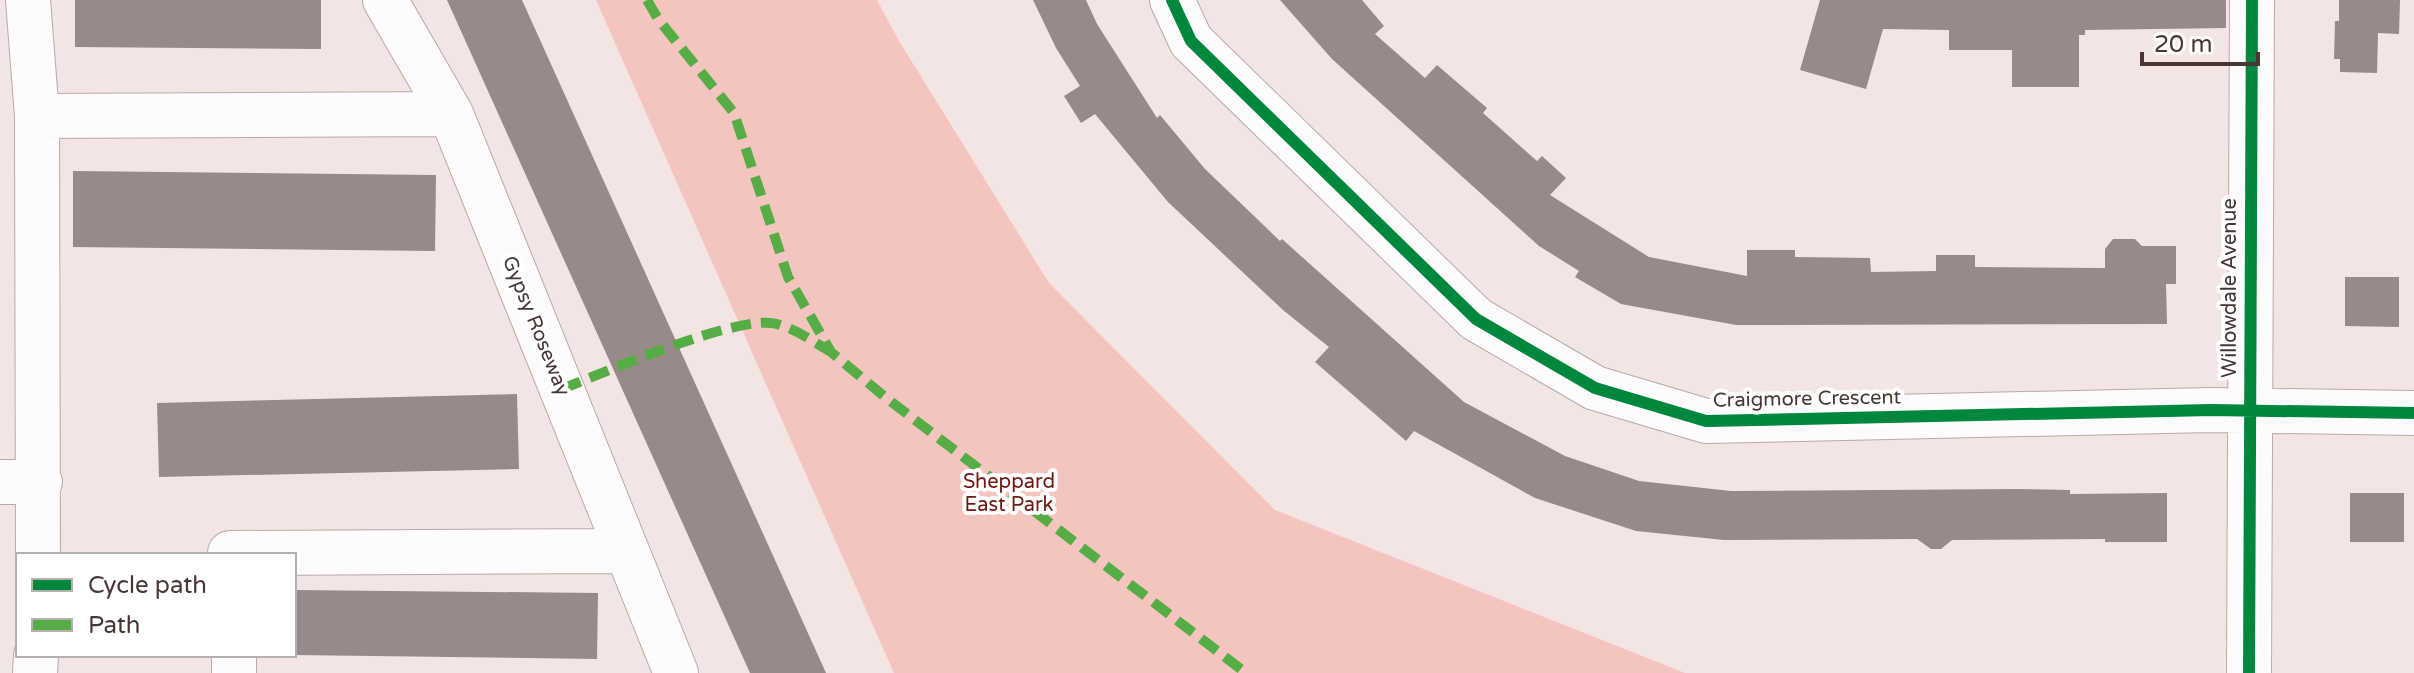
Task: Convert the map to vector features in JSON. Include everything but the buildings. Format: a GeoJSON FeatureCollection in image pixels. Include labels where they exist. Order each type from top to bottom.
{"type":"FeatureCollection","features":[{"type":"Feature","properties":{"kind":"street"},"geometry":{"type":"LineString","coordinates":[[28,0],[37,116],[20,482],[38,553]]}},
{"type":"Feature","properties":{"kind":"street","name":"Gypsy Roseway"},"geometry":{"type":"LineString","coordinates":[[385,0],[451,114],[676,673]]}},
{"type":"Feature","properties":{"kind":"street","name":"Craigmore Crescent"},"geometry":{"type":"LineString","coordinates":[[1172,0],[1191,41],[1476,319],[1595,388],[1706,421],[2249,411],[2414,413]]}},
{"type":"Feature","properties":{"kind":"street","name":"Willowdale Avenue"},"geometry":{"type":"LineString","coordinates":[[2249,673],[2252,0]]}},
{"type":"Feature","properties":{"kind":"street"},"geometry":{"type":"LineString","coordinates":[[37,116],[451,114]]}},
{"type":"Feature","properties":{"kind":"street"},"geometry":{"type":"LineString","coordinates":[[230,553],[627,551]]}},
{"type":"Feature","properties":{"kind":"green space","name":"Sheppard East Park"},"geometry":{"type":"Polygon","coordinates":[[[596,0],[877,0],[899,41],[1049,283],[1275,510],[1685,673],[894,673],[596,0]]]}},
{"type":"Feature","properties":{"kind":"marked path"},"geometry":{"type":"LineString","coordinates":[[647,0],[658,19],[734,113],[788,277],[831,352],[885,397],[1246,673]]}},
{"type":"Feature","properties":{"kind":"marked path"},"geometry":{"type":"LineString","coordinates":[[562,389],[671,346],[734,327],[759,323],[784,326],[831,352]]}},
{"type":"Feature","properties":{"kind":"cycle path"},"geometry":{"type":"LineString","coordinates":[[1172,0],[1191,41],[1476,319],[1595,388],[1706,421],[2211,410],[2414,413]]}},
{"type":"Feature","properties":{"kind":"cycle path"},"geometry":{"type":"LineString","coordinates":[[2249,673],[2252,0]]}}]}
